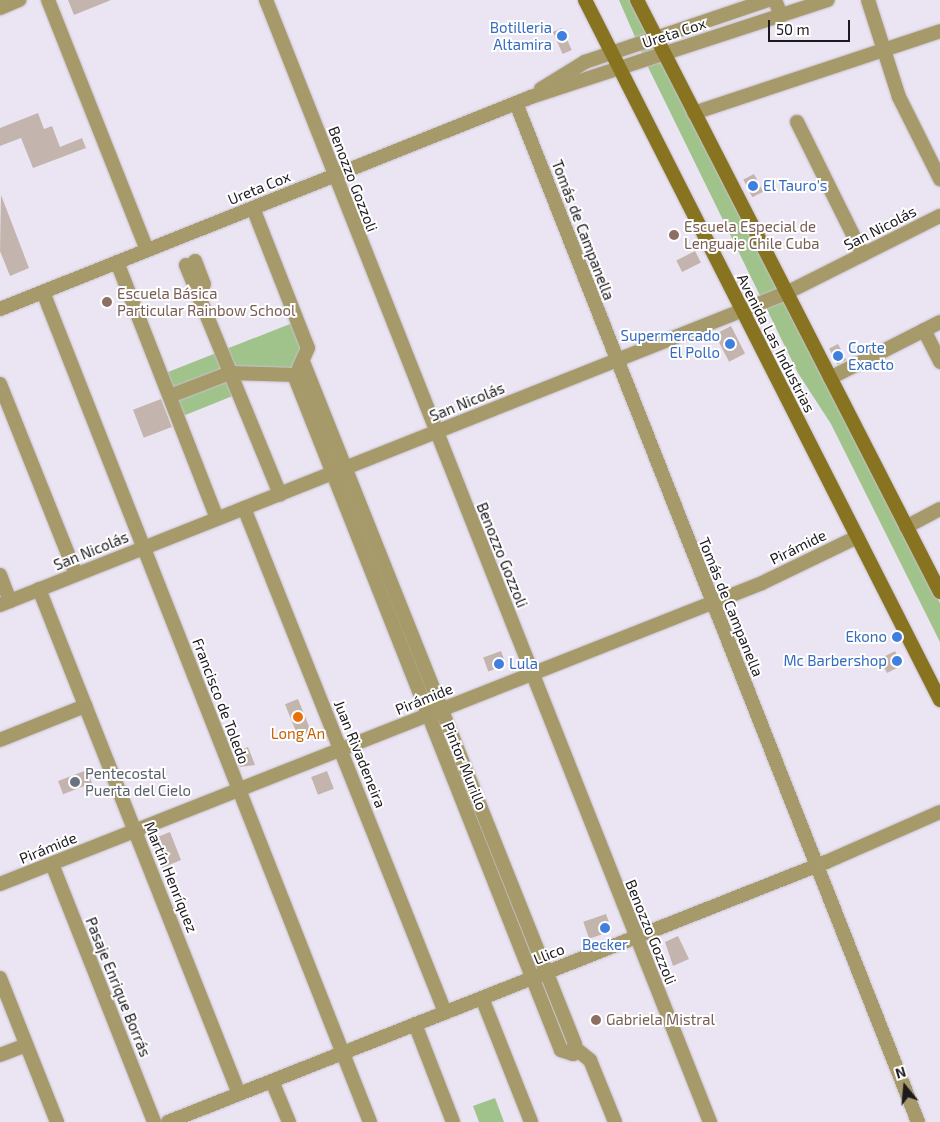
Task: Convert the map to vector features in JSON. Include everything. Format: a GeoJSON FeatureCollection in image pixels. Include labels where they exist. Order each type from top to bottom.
{"type":"FeatureCollection","features":[{"type":"Feature","properties":{"kind":"main road","name":"Avenida Las Industrias"},"geometry":{"type":"LineString","coordinates":[[585,0],[940,700]]}},
{"type":"Feature","properties":{"kind":"main road"},"geometry":{"type":"LineString","coordinates":[[637,0],[940,592]]}},
{"type":"Feature","properties":{"kind":"street"},"geometry":{"type":"LineString","coordinates":[[0,8],[19,0]]}},
{"type":"Feature","properties":{"kind":"street"},"geometry":{"type":"LineString","coordinates":[[48,0],[147,250]]}},
{"type":"Feature","properties":{"kind":"street","name":"Benozzo Gozzoli"},"geometry":{"type":"LineString","coordinates":[[266,0],[531,674],[710,1122]]}},
{"type":"Feature","properties":{"kind":"street","name":"Ureta Cox"},"geometry":{"type":"LineString","coordinates":[[531,97],[572,69],[613,52],[768,0]]}},
{"type":"Feature","properties":{"kind":"street"},"geometry":{"type":"LineString","coordinates":[[775,0],[781,16]]}},
{"type":"Feature","properties":{"kind":"street","name":"Ureta Cox"},"geometry":{"type":"LineString","coordinates":[[0,309],[531,97],[828,0]]}},
{"type":"Feature","properties":{"kind":"street"},"geometry":{"type":"LineString","coordinates":[[868,0],[899,97],[940,179]]}},
{"type":"Feature","properties":{"kind":"street"},"geometry":{"type":"LineString","coordinates":[[694,113],[940,32]]}},
{"type":"Feature","properties":{"kind":"street","name":"Tomás de Campanella"},"geometry":{"type":"LineString","coordinates":[[516,103],[711,602],[918,1122]]}},
{"type":"Feature","properties":{"kind":"street"},"geometry":{"type":"LineString","coordinates":[[797,122],[863,255]]}},
{"type":"Feature","properties":{"kind":"street","name":"Pintor Murillo"},"geometry":{"type":"LineString","coordinates":[[253,208],[308,348],[303,362],[339,470],[427,715],[563,1053],[573,1054],[575,1048]]}},
{"type":"Feature","properties":{"kind":"street","name":"San Nicolás"},"geometry":{"type":"LineString","coordinates":[[5,603],[617,360],[740,308],[786,293],[940,216]]}},
{"type":"Feature","properties":{"kind":"street"},"geometry":{"type":"LineString","coordinates":[[191,263],[280,494]]}},
{"type":"Feature","properties":{"kind":"street"},"geometry":{"type":"LineString","coordinates":[[113,264],[170,396],[213,520]]}},
{"type":"Feature","properties":{"kind":"street"},"geometry":{"type":"LineString","coordinates":[[113,264],[213,520]]}},
{"type":"Feature","properties":{"kind":"street","name":"Francisco de Toledo"},"geometry":{"type":"LineString","coordinates":[[43,292],[370,1122]]}},
{"type":"Feature","properties":{"kind":"street"},"geometry":{"type":"LineString","coordinates":[[830,378],[940,322]]}},
{"type":"Feature","properties":{"kind":"street"},"geometry":{"type":"LineString","coordinates":[[924,330],[940,362]]}},
{"type":"Feature","properties":{"kind":"street"},"geometry":{"type":"LineString","coordinates":[[170,396],[233,373],[294,375],[303,362]]}},
{"type":"Feature","properties":{"kind":"street","name":"Pintor Murillo"},"geometry":{"type":"LineString","coordinates":[[294,375],[339,470],[441,709],[575,1048],[590,1060],[615,1122]]}},
{"type":"Feature","properties":{"kind":"street"},"geometry":{"type":"LineString","coordinates":[[0,384],[76,574]]}},
{"type":"Feature","properties":{"kind":"street","name":"Juan Rivadeneira"},"geometry":{"type":"LineString","coordinates":[[244,508],[445,1012]]}},
{"type":"Feature","properties":{"kind":"street"},"geometry":{"type":"LineString","coordinates":[[906,526],[940,509]]}},
{"type":"Feature","properties":{"kind":"street","name":"Pirámide"},"geometry":{"type":"LineString","coordinates":[[0,884],[783,574],[857,537]]}},
{"type":"Feature","properties":{"kind":"street"},"geometry":{"type":"LineString","coordinates":[[0,575],[5,603]]}},
{"type":"Feature","properties":{"kind":"street","name":"Martín Henríquez"},"geometry":{"type":"LineString","coordinates":[[39,589],[239,1094]]}},
{"type":"Feature","properties":{"kind":"street"},"geometry":{"type":"LineString","coordinates":[[1,738],[85,706]]}},
{"type":"Feature","properties":{"kind":"street","name":"Llico"},"geometry":{"type":"LineString","coordinates":[[168,1122],[816,865],[940,812]]}},
{"type":"Feature","properties":{"kind":"street","name":"Pasaje Enrique Borrás"},"geometry":{"type":"LineString","coordinates":[[52,864],[154,1122]]}},
{"type":"Feature","properties":{"kind":"street"},"geometry":{"type":"LineString","coordinates":[[0,978],[57,1122]]}},
{"type":"Feature","properties":{"kind":"street"},"geometry":{"type":"LineString","coordinates":[[482,998],[531,1122]]}},
{"type":"Feature","properties":{"kind":"street"},"geometry":{"type":"LineString","coordinates":[[415,1024],[454,1122]]}},
{"type":"Feature","properties":{"kind":"street"},"geometry":{"type":"LineString","coordinates":[[0,1055],[26,1045]]}},
{"type":"Feature","properties":{"kind":"street"},"geometry":{"type":"LineString","coordinates":[[272,1081],[289,1122]]}},
{"type":"Feature","properties":{"kind":"green space"},"geometry":{"type":"Polygon","coordinates":[[[619,0],[633,0],[940,603],[940,642],[831,424],[798,373],[648,67],[619,0]]]}},
{"type":"Feature","properties":{"kind":"green space"},"geometry":{"type":"Polygon","coordinates":[[[295,322],[305,352],[292,374],[232,369],[172,393],[163,374],[295,322]]]}},
{"type":"Feature","properties":{"kind":"green space"},"geometry":{"type":"Polygon","coordinates":[[[229,378],[236,395],[181,417],[174,400],[229,378]]]}},
{"type":"Feature","properties":{"kind":"green space"},"geometry":{"type":"Polygon","coordinates":[[[495,1098],[504,1122],[479,1122],[473,1106],[495,1098]]]}},
{"type":"Feature","properties":{"kind":"building"},"geometry":{"type":"Polygon","coordinates":[[[68,0],[111,0],[74,15],[68,0]]]}},
{"type":"Feature","properties":{"kind":"building"},"geometry":{"type":"Polygon","coordinates":[[[562,28],[572,50],[563,54],[553,32],[562,28]]]}},
{"type":"Feature","properties":{"kind":"building"},"geometry":{"type":"Polygon","coordinates":[[[38,113],[44,129],[52,126],[60,147],[82,138],[86,148],[33,168],[21,138],[0,146],[0,128],[38,113]]]}},
{"type":"Feature","properties":{"kind":"building","name":"El Tauro's"},"geometry":{"type":"Polygon","coordinates":[[[754,174],[763,192],[752,197],[743,179],[754,174]]]}},
{"type":"Feature","properties":{"kind":"building"},"geometry":{"type":"Polygon","coordinates":[[[1,195],[29,268],[10,276],[0,251],[1,195]]]}},
{"type":"Feature","properties":{"kind":"building"},"geometry":{"type":"Polygon","coordinates":[[[695,251],[701,263],[682,272],[676,261],[695,251]]]}},
{"type":"Feature","properties":{"kind":"building","name":"Supermercado El Pollo"},"geometry":{"type":"Polygon","coordinates":[[[731,326],[745,354],[729,362],[715,334],[731,326]]]}},
{"type":"Feature","properties":{"kind":"building","name":"Corte Exacto"},"geometry":{"type":"Polygon","coordinates":[[[838,344],[846,360],[837,365],[829,349],[838,344]]]}},
{"type":"Feature","properties":{"kind":"building"},"geometry":{"type":"Polygon","coordinates":[[[161,399],[172,427],[144,438],[133,410],[161,399]]]}},
{"type":"Feature","properties":{"kind":"building"},"geometry":{"type":"Polygon","coordinates":[[[501,651],[506,665],[488,672],[483,657],[501,651]]]}},
{"type":"Feature","properties":{"kind":"building"},"geometry":{"type":"Polygon","coordinates":[[[895,651],[902,665],[887,673],[880,659],[895,651]]]}},
{"type":"Feature","properties":{"kind":"building","name":"Long An"},"geometry":{"type":"Polygon","coordinates":[[[298,699],[311,731],[298,737],[285,704],[298,699]]]}},
{"type":"Feature","properties":{"kind":"building"},"geometry":{"type":"Polygon","coordinates":[[[248,747],[255,765],[240,767],[234,753],[248,747]]]}},
{"type":"Feature","properties":{"kind":"building","name":"Pentecostal Puerta del Cielo"},"geometry":{"type":"Polygon","coordinates":[[[87,770],[92,783],[63,794],[58,781],[87,770]]]}},
{"type":"Feature","properties":{"kind":"building"},"geometry":{"type":"Polygon","coordinates":[[[327,771],[334,789],[318,795],[311,777],[327,771]]]}},
{"type":"Feature","properties":{"kind":"building"},"geometry":{"type":"Polygon","coordinates":[[[170,832],[181,860],[162,868],[153,844],[155,838],[170,832]]]}},
{"type":"Feature","properties":{"kind":"building"},"geometry":{"type":"Polygon","coordinates":[[[606,914],[612,931],[589,939],[583,922],[606,914]]]}},
{"type":"Feature","properties":{"kind":"building"},"geometry":{"type":"Polygon","coordinates":[[[678,936],[689,959],[673,966],[665,942],[678,936]]]}},
{"type":"Feature","properties":{"kind":"place","name":"Botilleria Altamira"},"geometry":{"type":"Point","coordinates":[562,36]}},
{"type":"Feature","properties":{"kind":"place","name":"El Tauro's"},"geometry":{"type":"Point","coordinates":[753,186]}},
{"type":"Feature","properties":{"kind":"place","name":"Escuela Especial de Lenguaje Chile Cuba"},"geometry":{"type":"Point","coordinates":[674,235]}},
{"type":"Feature","properties":{"kind":"place","name":"Escuela Básica Particular Rainbow School"},"geometry":{"type":"Point","coordinates":[107,302]}},
{"type":"Feature","properties":{"kind":"place","name":"Supermercado El Pollo"},"geometry":{"type":"Point","coordinates":[730,344]}},
{"type":"Feature","properties":{"kind":"place","name":"Corte Exacto"},"geometry":{"type":"Point","coordinates":[838,356]}},
{"type":"Feature","properties":{"kind":"place","name":"Ekono"},"geometry":{"type":"Point","coordinates":[897,637]}},
{"type":"Feature","properties":{"kind":"place","name":"Mc Barbershop"},"geometry":{"type":"Point","coordinates":[897,661]}},
{"type":"Feature","properties":{"kind":"place","name":"Lula"},"geometry":{"type":"Point","coordinates":[499,664]}},
{"type":"Feature","properties":{"kind":"place","name":"Long An"},"geometry":{"type":"Point","coordinates":[298,717]}},
{"type":"Feature","properties":{"kind":"place","name":"Pentecostal Puerta del Cielo"},"geometry":{"type":"Point","coordinates":[75,782]}},
{"type":"Feature","properties":{"kind":"place","name":"Becker"},"geometry":{"type":"Point","coordinates":[605,928]}},
{"type":"Feature","properties":{"kind":"place","name":"Gabriela Mistral"},"geometry":{"type":"Point","coordinates":[596,1020]}}]}
